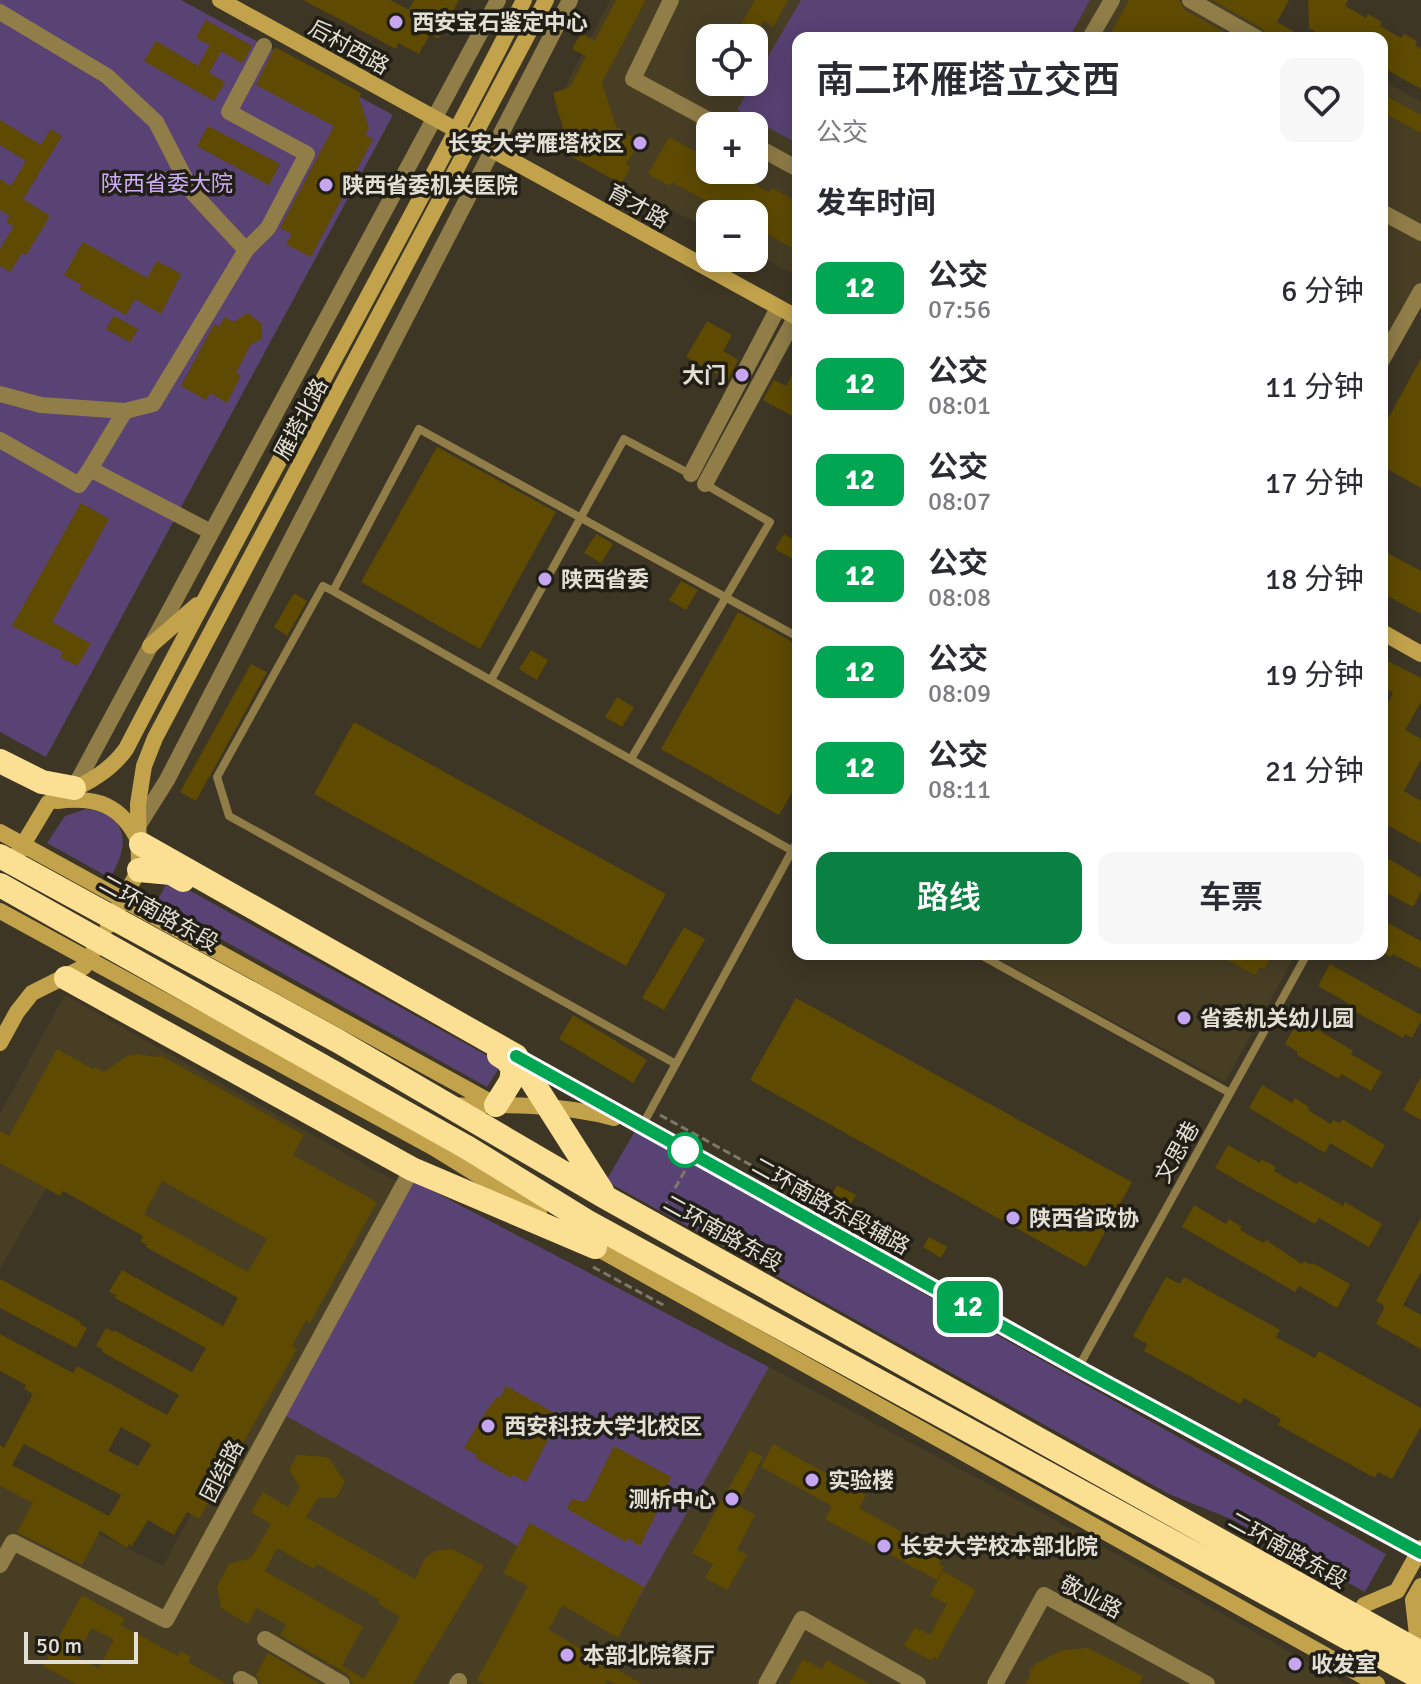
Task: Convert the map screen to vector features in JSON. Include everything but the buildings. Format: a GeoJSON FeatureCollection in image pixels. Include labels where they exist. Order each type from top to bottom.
{"type":"FeatureCollection","features":[{"type":"Feature","properties":{"kind":"highway"},"geometry":{"type":"LineString","coordinates":[[0,761],[42,782],[74,788]]}},
{"type":"Feature","properties":{"kind":"highway"},"geometry":{"type":"LineString","coordinates":[[0,774],[48,803]]}},
{"type":"Feature","properties":{"kind":"highway"},"geometry":{"type":"LineString","coordinates":[[140,834],[516,1056],[605,1197]]}},
{"type":"Feature","properties":{"kind":"highway","name":"二环南路东段"},"geometry":{"type":"LineString","coordinates":[[0,856],[338,1041],[605,1197],[1171,1515],[1420,1645]]}},
{"type":"Feature","properties":{"kind":"highway"},"geometry":{"type":"LineString","coordinates":[[139,870],[171,873],[507,1060],[513,1069],[513,1076],[496,1105]]}},
{"type":"Feature","properties":{"kind":"highway"},"geometry":{"type":"LineString","coordinates":[[0,884],[468,1148],[586,1221],[1421,1678]]}},
{"type":"Feature","properties":{"kind":"highway"},"geometry":{"type":"LineString","coordinates":[[66,978],[412,1169],[595,1247]]}},
{"type":"Feature","properties":{"kind":"highway"},"geometry":{"type":"LineString","coordinates":[[1171,1515],[1254,1546],[1364,1605],[1420,1645]]}},
{"type":"Feature","properties":{"kind":"main road","name":"后村西路"},"geometry":{"type":"LineString","coordinates":[[220,0],[457,132]]}},
{"type":"Feature","properties":{"kind":"main road","name":"雁塔北路"},"geometry":{"type":"LineString","coordinates":[[48,803],[101,776],[126,749],[457,132],[524,0]]}},
{"type":"Feature","properties":{"kind":"main road","name":"雁塔北路"},"geometry":{"type":"LineString","coordinates":[[139,870],[138,804],[144,766],[155,738],[546,0]]}},
{"type":"Feature","properties":{"kind":"main road","name":"育才路"},"geometry":{"type":"LineString","coordinates":[[457,132],[792,315]]}},
{"type":"Feature","properties":{"kind":"main road"},"geometry":{"type":"LineString","coordinates":[[150,646],[204,599]]}},
{"type":"Feature","properties":{"kind":"main road"},"geometry":{"type":"LineString","coordinates":[[1388,635],[1421,654]]}},
{"type":"Feature","properties":{"kind":"main road"},"geometry":{"type":"LineString","coordinates":[[0,884],[48,803],[76,799],[110,807],[140,834]]}},
{"type":"Feature","properties":{"kind":"main road"},"geometry":{"type":"LineString","coordinates":[[0,832],[496,1105]]}},
{"type":"Feature","properties":{"kind":"main road"},"geometry":{"type":"LineString","coordinates":[[0,1043],[32,993],[84,967],[139,870]]}},
{"type":"Feature","properties":{"kind":"main road"},"geometry":{"type":"LineString","coordinates":[[0,911],[434,1148],[595,1247],[1365,1681]]}},
{"type":"Feature","properties":{"kind":"main road","name":"二环南路东段辅路"},"geometry":{"type":"LineString","coordinates":[[516,1056],[1078,1368],[1420,1551]]}},
{"type":"Feature","properties":{"kind":"main road"},"geometry":{"type":"LineString","coordinates":[[446,1106],[547,1108],[595,1113],[642,1126]]}},
{"type":"Feature","properties":{"kind":"main road"},"geometry":{"type":"LineString","coordinates":[[1364,1605],[1397,1591],[1420,1551]]}},
{"type":"Feature","properties":{"kind":"main road"},"geometry":{"type":"LineString","coordinates":[[1420,1645],[1413,1600],[1421,1586]]}},
{"type":"Feature","properties":{"kind":"street"},"geometry":{"type":"LineString","coordinates":[[74,788],[84,775],[150,646],[498,0]]}},
{"type":"Feature","properties":{"kind":"street"},"geometry":{"type":"LineString","coordinates":[[140,834],[570,0]]}},
{"type":"Feature","properties":{"kind":"street"},"geometry":{"type":"LineString","coordinates":[[671,0],[633,79],[696,113]]}},
{"type":"Feature","properties":{"kind":"street"},"geometry":{"type":"LineString","coordinates":[[1093,32],[1112,0]]}},
{"type":"Feature","properties":{"kind":"street"},"geometry":{"type":"LineString","coordinates":[[1190,0],[1246,32]]}},
{"type":"Feature","properties":{"kind":"street"},"geometry":{"type":"LineString","coordinates":[[0,12],[107,76],[156,122],[192,192],[246,250]]}},
{"type":"Feature","properties":{"kind":"street"},"geometry":{"type":"LineString","coordinates":[[0,394],[41,405],[125,411],[153,404],[246,250],[268,228],[307,154],[229,112],[264,46]]}},
{"type":"Feature","properties":{"kind":"street"},"geometry":{"type":"LineString","coordinates":[[768,153],[792,166]]}},
{"type":"Feature","properties":{"kind":"street"},"geometry":{"type":"LineString","coordinates":[[1388,215],[1421,233]]}},
{"type":"Feature","properties":{"kind":"street"},"geometry":{"type":"LineString","coordinates":[[1388,349],[1421,291]]}},
{"type":"Feature","properties":{"kind":"street"},"geometry":{"type":"LineString","coordinates":[[691,474],[778,308]]}},
{"type":"Feature","properties":{"kind":"street"},"geometry":{"type":"LineString","coordinates":[[705,484],[792,326]]}},
{"type":"Feature","properties":{"kind":"street"},"geometry":{"type":"LineString","coordinates":[[0,440],[79,485],[125,411]]}},
{"type":"Feature","properties":{"kind":"street"},"geometry":{"type":"LineString","coordinates":[[90,469],[211,532]]}},
{"type":"Feature","properties":{"kind":"street","name":"团结路"},"geometry":{"type":"LineString","coordinates":[[0,1565],[13,1542],[166,1620],[412,1169]]}},
{"type":"Feature","properties":{"kind":"street","name":"敬业路"},"geometry":{"type":"LineString","coordinates":[[995,1684],[1044,1595],[1207,1684]]}},
{"type":"Feature","properties":{"kind":"street"},"geometry":{"type":"LineString","coordinates":[[766,1684],[802,1619],[918,1684]]}},
{"type":"Feature","properties":{"kind":"street"},"geometry":{"type":"LineString","coordinates":[[265,1639],[342,1684]]}},
{"type":"Feature","properties":{"kind":"street"},"geometry":{"type":"LineString","coordinates":[[1365,1681],[1374,1652]]}},
{"type":"Feature","properties":{"kind":"lane"},"geometry":{"type":"LineString","coordinates":[[333,591],[419,429],[792,634]]}},
{"type":"Feature","properties":{"kind":"lane"},"geometry":{"type":"LineString","coordinates":[[491,680],[624,439],[691,474],[770,522],[631,759]]}},
{"type":"Feature","properties":{"kind":"lane"},"geometry":{"type":"LineString","coordinates":[[676,1064],[229,816],[217,777],[323,586],[792,850]]}},
{"type":"Feature","properties":{"kind":"lane"},"geometry":{"type":"LineString","coordinates":[[642,1126],[792,857]]}},
{"type":"Feature","properties":{"kind":"lane"},"geometry":{"type":"LineString","coordinates":[[990,960],[1230,1093]]}},
{"type":"Feature","properties":{"kind":"lane","name":"文思巷"},"geometry":{"type":"LineString","coordinates":[[1078,1368],[1304,960]]}},
{"type":"Feature","properties":{"kind":"path"},"geometry":{"type":"LineString","coordinates":[[667,1119],[758,1169]]}},
{"type":"Feature","properties":{"kind":"path"},"geometry":{"type":"LineString","coordinates":[[621,1282],[667,1307]]}},
{"type":"Feature","properties":{"kind":"shaded area","name":"长安大学雁塔校区"},"geometry":{"type":"Polygon","coordinates":[[[610,0],[1238,0],[1295,32],[792,32],[792,274],[768,261],[768,200],[696,200],[696,223],[577,160],[555,107],[610,0]]]}},
{"type":"Feature","properties":{"kind":"shaded area"},"geometry":{"type":"Polygon","coordinates":[[[1388,83],[1421,102],[1421,282],[1388,345],[1388,83]]]}},
{"type":"Feature","properties":{"kind":"shaded area","name":"省委机关幼儿园"},"geometry":{"type":"Polygon","coordinates":[[[1000,960],[1293,960],[1225,1082],[1000,960]]]}},
{"type":"Feature","properties":{"kind":"shaded area"},"geometry":{"type":"Polygon","coordinates":[[[65,995],[380,1173],[550,1254],[769,1367],[1048,1516],[1347,1684],[0,1684],[0,1485],[163,1566],[305,1305],[59,1166],[0,1269],[0,1113],[65,995]]]}},
{"type":"Feature","properties":{"kind":"green space","name":"陕西省委大院"},"geometry":{"type":"Polygon","coordinates":[[[0,0],[181,0],[393,115],[46,757],[0,732],[0,0]]]}},
{"type":"Feature","properties":{"kind":"green space"},"geometry":{"type":"Polygon","coordinates":[[[801,0],[1090,0],[1072,32],[792,32],[792,141],[768,127],[768,112],[737,110],[745,96],[768,96],[768,57],[801,0]]]}},
{"type":"Feature","properties":{"kind":"green space"},"geometry":{"type":"Polygon","coordinates":[[[86,809],[111,818],[122,834],[121,855],[110,878],[47,843],[65,816],[86,809]]]}},
{"type":"Feature","properties":{"kind":"green space"},"geometry":{"type":"Polygon","coordinates":[[[169,879],[497,1061],[499,1068],[487,1087],[156,903],[169,879]]]}},
{"type":"Feature","properties":{"kind":"green space"},"geometry":{"type":"Polygon","coordinates":[[[635,1131],[1386,1554],[1365,1592],[1233,1520],[1169,1494],[606,1181],[635,1131]]]}},
{"type":"Feature","properties":{"kind":"green space"},"geometry":{"type":"Polygon","coordinates":[[[406,1177],[769,1367],[632,1610],[279,1412],[406,1177]]]}},
{"type":"Feature","properties":{"kind":"bus line","name":"12"},"geometry":{"type":"LineString","coordinates":[[516,1056],[1085,1372],[1421,1553]]}},
{"type":"Feature","properties":{"kind":"place","name":"西安宝石鉴定中心"},"geometry":{"type":"Point","coordinates":[396,22]}},
{"type":"Feature","properties":{"kind":"place","name":"长安大学雁塔校区"},"geometry":{"type":"Point","coordinates":[640,143]}},
{"type":"Feature","properties":{"kind":"place","name":"陕西省委机关医院"},"geometry":{"type":"Point","coordinates":[326,185]}},
{"type":"Feature","properties":{"kind":"place","name":"大门"},"geometry":{"type":"Point","coordinates":[742,375]}},
{"type":"Feature","properties":{"kind":"place","name":"陕西省委"},"geometry":{"type":"Point","coordinates":[545,579]}},
{"type":"Feature","properties":{"kind":"place","name":"省委机关幼儿园"},"geometry":{"type":"Point","coordinates":[1184,1018]}},
{"type":"Feature","properties":{"kind":"place","name":"陕西省政协"},"geometry":{"type":"Point","coordinates":[1013,1218]}},
{"type":"Feature","properties":{"kind":"place","name":"西安科技大学北校区"},"geometry":{"type":"Point","coordinates":[488,1426]}},
{"type":"Feature","properties":{"kind":"place","name":"实验楼"},"geometry":{"type":"Point","coordinates":[812,1480]}},
{"type":"Feature","properties":{"kind":"place","name":"测析中心"},"geometry":{"type":"Point","coordinates":[732,1499]}},
{"type":"Feature","properties":{"kind":"place","name":"长安大学校本部北院"},"geometry":{"type":"Point","coordinates":[884,1546]}},
{"type":"Feature","properties":{"kind":"place","name":"本部北院餐厅"},"geometry":{"type":"Point","coordinates":[567,1655]}},
{"type":"Feature","properties":{"kind":"place","name":"收发室"},"geometry":{"type":"Point","coordinates":[1295,1664]}}]}
